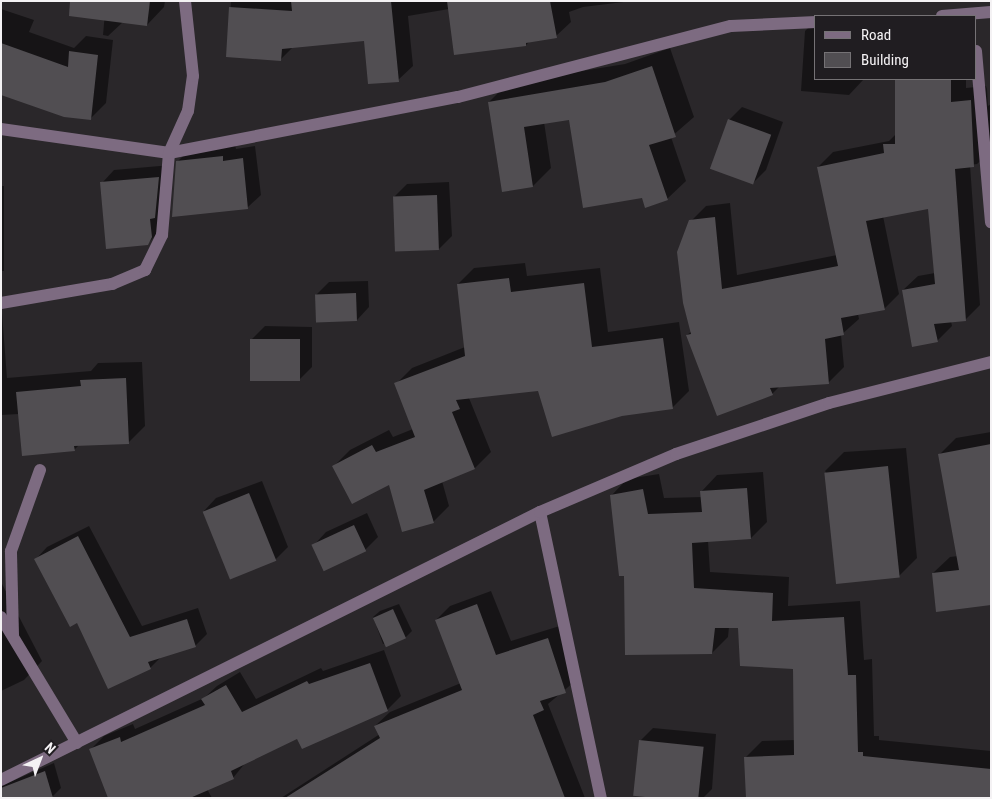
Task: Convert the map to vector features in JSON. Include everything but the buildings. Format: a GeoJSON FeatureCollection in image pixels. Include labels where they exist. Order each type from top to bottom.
{"type":"FeatureCollection","features":[{"type":"Feature","properties":{"kind":"street"},"geometry":{"type":"LineString","coordinates":[[1,303],[112,284],[145,270],[162,235],[169,153],[188,111],[193,76],[186,1]]}},
{"type":"Feature","properties":{"kind":"street"},"geometry":{"type":"LineString","coordinates":[[973,15],[980,1]]}},
{"type":"Feature","properties":{"kind":"street"},"geometry":{"type":"LineString","coordinates":[[977,15],[991,12]]}},
{"type":"Feature","properties":{"kind":"street"},"geometry":{"type":"LineString","coordinates":[[1,129],[169,153],[458,97],[731,26],[814,22]]}},
{"type":"Feature","properties":{"kind":"street"},"geometry":{"type":"LineString","coordinates":[[977,62],[991,222]]}},
{"type":"Feature","properties":{"kind":"street"},"geometry":{"type":"LineString","coordinates":[[1,780],[540,512],[676,454],[829,403],[991,362]]}},
{"type":"Feature","properties":{"kind":"street"},"geometry":{"type":"LineString","coordinates":[[12,635],[11,550],[40,470]]}},
{"type":"Feature","properties":{"kind":"street"},"geometry":{"type":"LineString","coordinates":[[540,512],[601,798]]}},
{"type":"Feature","properties":{"kind":"street"},"geometry":{"type":"LineString","coordinates":[[1,617],[77,742]]}}]}
